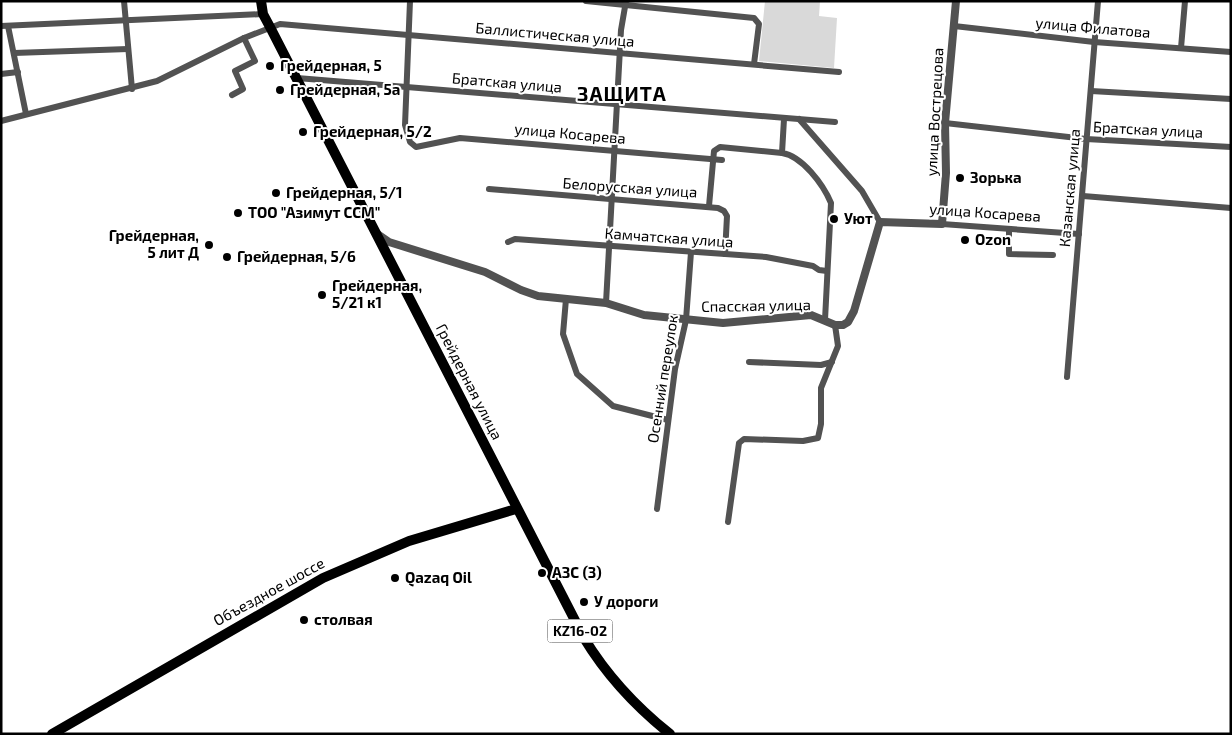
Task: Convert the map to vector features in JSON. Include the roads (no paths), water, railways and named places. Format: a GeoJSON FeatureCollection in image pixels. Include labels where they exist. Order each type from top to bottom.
{"type":"FeatureCollection","features":[{"type":"Feature","properties":{"kind":"main road","name":"Грейдерная улица"},"geometry":{"type":"LineString","coordinates":[[261,1],[263,14],[516,509]]}},
{"type":"Feature","properties":{"kind":"main road","name":"Объездное шоссе"},"geometry":{"type":"LineString","coordinates":[[52,734],[323,578],[409,541],[516,509]]}},
{"type":"Feature","properties":{"kind":"main road","name":"KZ16-02"},"geometry":{"type":"LineString","coordinates":[[516,509],[595,656],[615,684],[670,734]]}},
{"type":"Feature","properties":{"kind":"street"},"geometry":{"type":"LineString","coordinates":[[124,1],[132,89]]}},
{"type":"Feature","properties":{"kind":"street"},"geometry":{"type":"LineString","coordinates":[[405,88],[410,35],[410,1]]}},
{"type":"Feature","properties":{"kind":"street"},"geometry":{"type":"LineString","coordinates":[[586,1],[625,3],[754,18],[759,24],[754,64]]}},
{"type":"Feature","properties":{"kind":"street","name":"улица Вострецова"},"geometry":{"type":"LineString","coordinates":[[942,224],[946,173],[945,123],[956,1]]}},
{"type":"Feature","properties":{"kind":"street","name":"Казанская улица"},"geometry":{"type":"LineString","coordinates":[[1067,378],[1098,1]]}},
{"type":"Feature","properties":{"kind":"street"},"geometry":{"type":"LineString","coordinates":[[1181,48],[1185,1]]}},
{"type":"Feature","properties":{"kind":"street"},"geometry":{"type":"LineString","coordinates":[[606,303],[619,53],[625,3]]}},
{"type":"Feature","properties":{"kind":"street"},"geometry":{"type":"LineString","coordinates":[[26,114],[14,53],[5,26],[126,22],[263,14]]}},
{"type":"Feature","properties":{"kind":"street","name":"Баллистическая улица"},"geometry":{"type":"LineString","coordinates":[[1,121],[132,89],[157,81],[244,38],[280,24],[839,72]]}},
{"type":"Feature","properties":{"kind":"street","name":"улица Филатова"},"geometry":{"type":"LineString","coordinates":[[954,26],[1094,42],[1231,52]]}},
{"type":"Feature","properties":{"kind":"street"},"geometry":{"type":"LineString","coordinates":[[232,95],[244,88],[235,70],[255,61],[244,38]]}},
{"type":"Feature","properties":{"kind":"street"},"geometry":{"type":"LineString","coordinates":[[14,53],[128,49]]}},
{"type":"Feature","properties":{"kind":"street"},"geometry":{"type":"LineString","coordinates":[[1,74],[18,72]]}},
{"type":"Feature","properties":{"kind":"street","name":"Братская улица"},"geometry":{"type":"LineString","coordinates":[[297,78],[834,122]]}},
{"type":"Feature","properties":{"kind":"street","name":"улица Косарева"},"geometry":{"type":"LineString","coordinates":[[405,88],[405,125],[410,142],[416,147],[460,138],[722,160]]}},
{"type":"Feature","properties":{"kind":"street"},"geometry":{"type":"LineString","coordinates":[[1090,91],[1231,99]]}},
{"type":"Feature","properties":{"kind":"street"},"geometry":{"type":"LineString","coordinates":[[782,153],[784,119]]}},
{"type":"Feature","properties":{"kind":"street"},"geometry":{"type":"LineString","coordinates":[[728,522],[739,443],[744,439],[803,441],[818,438],[821,424],[820,396],[838,346],[836,325],[843,326],[848,322],[854,311],[880,222],[862,191],[799,119]]}},
{"type":"Feature","properties":{"kind":"street","name":"Братская улица"},"geometry":{"type":"LineString","coordinates":[[945,123],[1086,139],[1231,147]]}},
{"type":"Feature","properties":{"kind":"street"},"geometry":{"type":"LineString","coordinates":[[709,206],[714,151],[720,147],[782,153],[792,155],[799,161],[826,192],[831,203],[825,320]]}},
{"type":"Feature","properties":{"kind":"street","name":"Белорусская улица"},"geometry":{"type":"LineString","coordinates":[[489,189],[610,200],[709,206],[724,211],[727,216],[725,254]]}},
{"type":"Feature","properties":{"kind":"street"},"geometry":{"type":"LineString","coordinates":[[1083,196],[1231,208]]}},
{"type":"Feature","properties":{"kind":"street","name":"улица Косарева"},"geometry":{"type":"LineString","coordinates":[[880,222],[889,220],[1079,234]]}},
{"type":"Feature","properties":{"kind":"street"},"geometry":{"type":"LineString","coordinates":[[1009,230],[1009,254],[1053,255]]}},
{"type":"Feature","properties":{"kind":"street","name":"Спасская улица"},"geometry":{"type":"LineString","coordinates":[[375,232],[389,242],[485,272],[521,290],[538,296],[606,303],[644,316],[724,323],[811,315],[836,325]]}},
{"type":"Feature","properties":{"kind":"street","name":"Камчатская улица"},"geometry":{"type":"LineString","coordinates":[[508,242],[515,239],[725,254],[766,258],[813,266],[818,270],[827,271]]}},
{"type":"Feature","properties":{"kind":"street"},"geometry":{"type":"LineString","coordinates":[[389,261],[396,251],[408,248]]}},
{"type":"Feature","properties":{"kind":"street","name":"Осенний переулок"},"geometry":{"type":"LineString","coordinates":[[657,509],[675,370],[686,320],[692,252]]}},
{"type":"Feature","properties":{"kind":"street"},"geometry":{"type":"LineString","coordinates":[[566,299],[563,334],[577,374],[613,406],[668,420]]}},
{"type":"Feature","properties":{"kind":"street"},"geometry":{"type":"LineString","coordinates":[[749,362],[821,365],[832,362]]}},
{"type":"Feature","properties":{"kind":"place","name":"Грейдерная, 5"},"geometry":{"type":"Point","coordinates":[270,66]}},
{"type":"Feature","properties":{"kind":"place","name":"Грейдерная, 5а"},"geometry":{"type":"Point","coordinates":[280,90]}},
{"type":"Feature","properties":{"kind":"place","name":"Грейдерная, 5/2"},"geometry":{"type":"Point","coordinates":[303,132]}},
{"type":"Feature","properties":{"kind":"place","name":"Зорька"},"geometry":{"type":"Point","coordinates":[960,178]}},
{"type":"Feature","properties":{"kind":"place","name":"Грейдерная, 5/1"},"geometry":{"type":"Point","coordinates":[276,193]}},
{"type":"Feature","properties":{"kind":"place","name":"ТОО \"Азимут ССМ\""},"geometry":{"type":"Point","coordinates":[238,213]}},
{"type":"Feature","properties":{"kind":"place","name":"Уют"},"geometry":{"type":"Point","coordinates":[834,219]}},
{"type":"Feature","properties":{"kind":"place","name":"Ozon"},"geometry":{"type":"Point","coordinates":[965,240]}},
{"type":"Feature","properties":{"kind":"place","name":"Грейдерная, 5 лит Д"},"geometry":{"type":"Point","coordinates":[209,245]}},
{"type":"Feature","properties":{"kind":"place","name":"Грейдерная, 5/6"},"geometry":{"type":"Point","coordinates":[227,257]}},
{"type":"Feature","properties":{"kind":"place","name":"Грейдерная, 5/21 к1"},"geometry":{"type":"Point","coordinates":[322,295]}},
{"type":"Feature","properties":{"kind":"place","name":"АЗС (3)"},"geometry":{"type":"Point","coordinates":[542,573]}},
{"type":"Feature","properties":{"kind":"place","name":"Qazaq Oil"},"geometry":{"type":"Point","coordinates":[395,578]}},
{"type":"Feature","properties":{"kind":"place","name":"У дороги"},"geometry":{"type":"Point","coordinates":[584,602]}},
{"type":"Feature","properties":{"kind":"place","name":"столвая"},"geometry":{"type":"Point","coordinates":[304,620]}},
{"type":"Feature","properties":{"kind":"district","name":"ЗАЩИТА"},"geometry":{"type":"Point","coordinates":[622,94]}}]}
